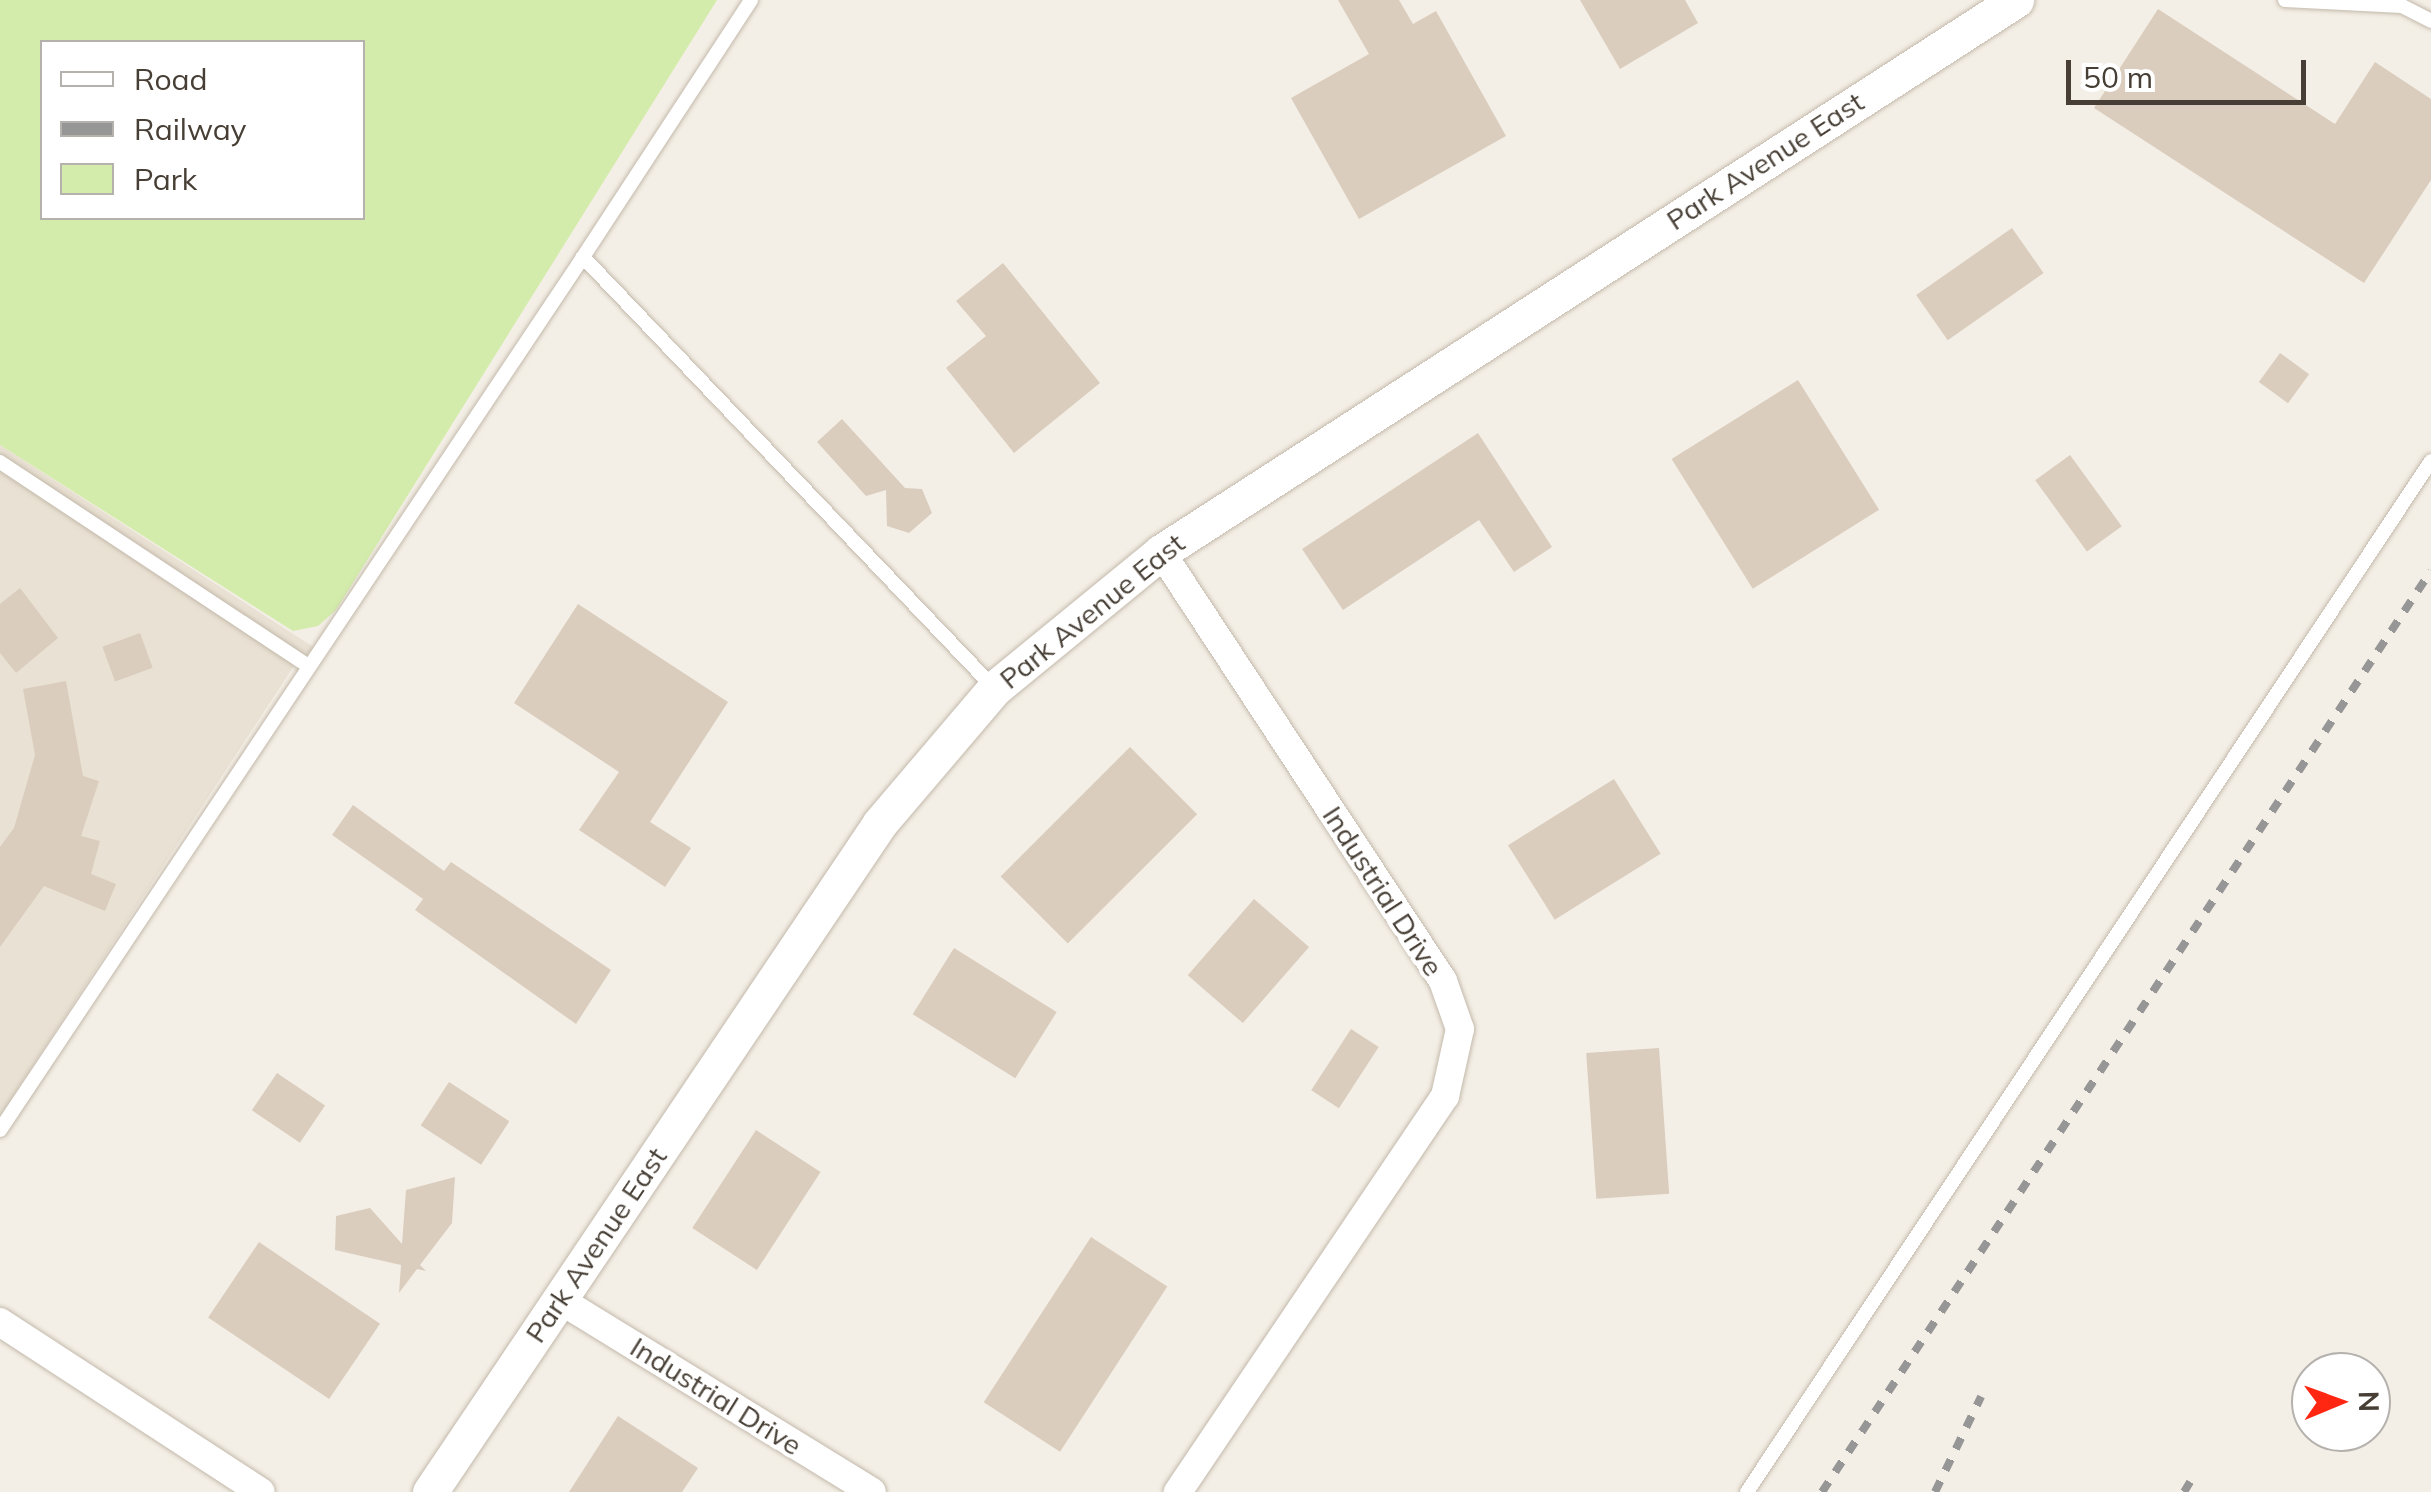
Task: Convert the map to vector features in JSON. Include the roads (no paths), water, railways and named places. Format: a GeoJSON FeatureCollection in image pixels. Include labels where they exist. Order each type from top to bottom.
{"type":"FeatureCollection","features":[{"type":"Feature","properties":{"kind":"street","name":"Park Avenue East"},"geometry":{"type":"LineString","coordinates":[[430,1492],[880,823],[995,688],[1161,552],[2016,0]]}},
{"type":"Feature","properties":{"kind":"street","name":"Industrial Drive"},"geometry":{"type":"LineString","coordinates":[[1161,552],[1443,981],[1460,1030],[1445,1096],[1178,1492]]}},
{"type":"Feature","properties":{"kind":"street","name":"Industrial Drive"},"geometry":{"type":"LineString","coordinates":[[560,1300],[872,1492]]}},
{"type":"Feature","properties":{"kind":"street"},"geometry":{"type":"LineString","coordinates":[[0,1322],[261,1492]]}},
{"type":"Feature","properties":{"kind":"lane"},"geometry":{"type":"LineString","coordinates":[[0,1130],[752,0]]}},
{"type":"Feature","properties":{"kind":"lane"},"geometry":{"type":"LineString","coordinates":[[2285,0],[2402,6],[2431,21]]}},
{"type":"Feature","properties":{"kind":"lane"},"geometry":{"type":"LineString","coordinates":[[582,257],[995,688]]}},
{"type":"Feature","properties":{"kind":"lane"},"geometry":{"type":"LineString","coordinates":[[1746,1492],[2431,461]]}},
{"type":"Feature","properties":{"kind":"lane"},"geometry":{"type":"LineString","coordinates":[[0,462],[308,666]]}},
{"type":"Feature","properties":{"kind":"railway"},"geometry":{"type":"LineString","coordinates":[[1822,1492],[2431,571]]}},
{"type":"Feature","properties":{"kind":"railway"},"geometry":{"type":"LineString","coordinates":[[1935,1492],[1981,1397]]}},
{"type":"Feature","properties":{"kind":"railway"},"geometry":{"type":"LineString","coordinates":[[2184,1492],[2190,1482]]}}]}
